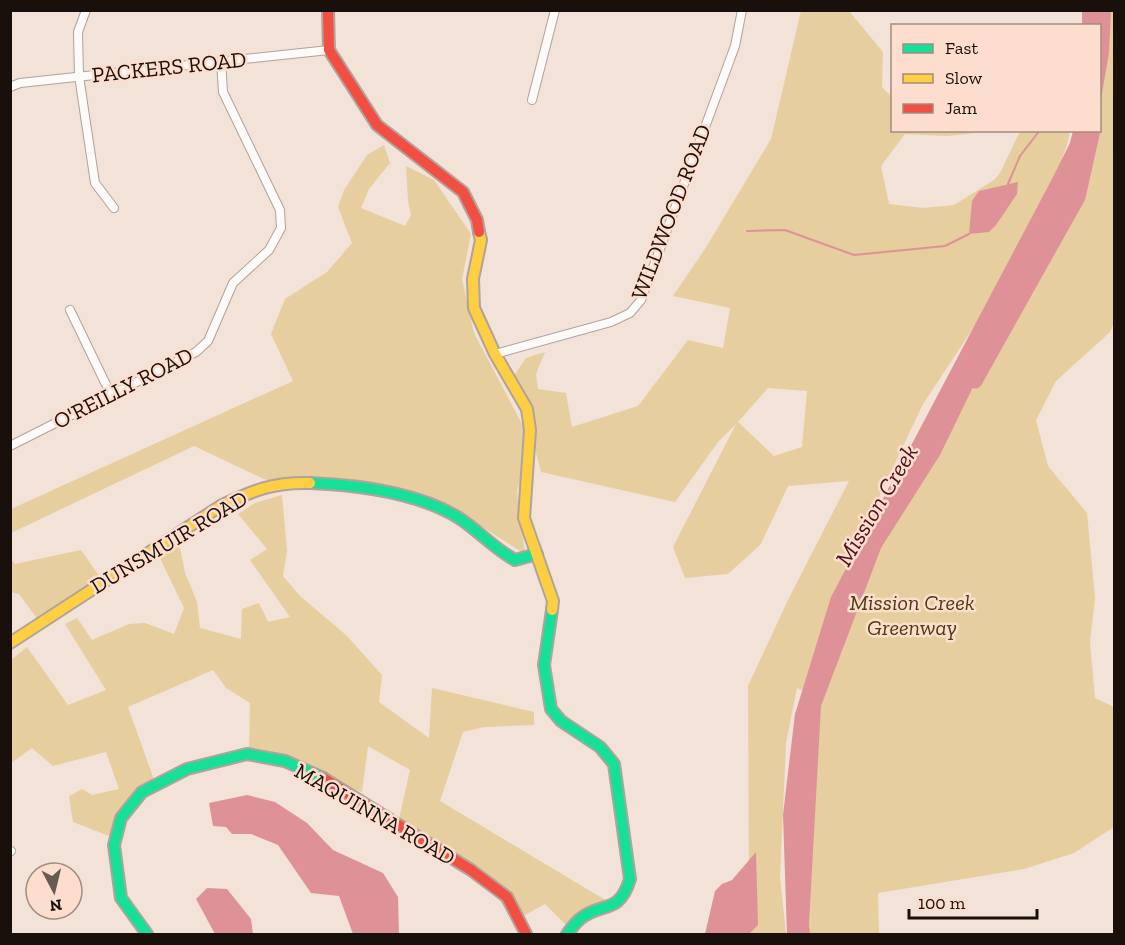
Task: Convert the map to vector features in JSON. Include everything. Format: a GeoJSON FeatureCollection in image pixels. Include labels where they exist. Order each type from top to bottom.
{"type":"FeatureCollection","features":[{"type":"Feature","properties":{"kind":"street"},"geometry":{"type":"LineString","coordinates":[[86,10],[78,32],[79,76],[95,183],[114,208]]}},
{"type":"Feature","properties":{"kind":"street"},"geometry":{"type":"LineString","coordinates":[[327,10],[329,50],[377,125],[463,192],[477,220],[481,240],[473,279],[474,308],[495,354],[526,409],[530,430],[524,518],[553,601],[544,665],[551,709],[561,721],[600,747],[614,764],[630,879],[626,892],[616,903],[580,918],[567,934]]}},
{"type":"Feature","properties":{"kind":"street"},"geometry":{"type":"LineString","coordinates":[[532,100],[555,10]]}},
{"type":"Feature","properties":{"kind":"street","name":"WILDWOOD ROAD"},"geometry":{"type":"LineString","coordinates":[[495,354],[611,322],[630,313],[641,300],[735,46],[742,10]]}},
{"type":"Feature","properties":{"kind":"street","name":"PACKERS ROAD"},"geometry":{"type":"LineString","coordinates":[[10,87],[20,83],[79,76],[329,50]]}},
{"type":"Feature","properties":{"kind":"street","name":"O'REILLY ROAD"},"geometry":{"type":"LineString","coordinates":[[10,446],[196,352],[208,340],[233,283],[269,250],[281,228],[280,210],[224,92],[221,61]]}},
{"type":"Feature","properties":{"kind":"street"},"geometry":{"type":"LineString","coordinates":[[70,310],[111,395]]}},
{"type":"Feature","properties":{"kind":"street","name":"DUNSMUIR ROAD"},"geometry":{"type":"LineString","coordinates":[[10,643],[222,505],[259,488],[292,483],[332,484],[382,491],[432,504],[460,519],[498,551],[515,560],[537,554]]}},
{"type":"Feature","properties":{"kind":"street","name":"MAQUINNA ROAD"},"geometry":{"type":"LineString","coordinates":[[147,934],[122,898],[114,845],[121,818],[142,792],[187,769],[247,754],[285,761],[318,775],[471,870],[507,897],[526,934]]}},
{"type":"Feature","properties":{"kind":"green space","name":"Mission Creek Greenway"},"geometry":{"type":"Polygon","coordinates":[[[801,11],[849,11],[883,52],[882,87],[891,96],[891,132],[985,132],[947,136],[905,134],[881,166],[889,204],[923,208],[954,205],[994,180],[1000,173],[1020,132],[1070,132],[1055,180],[1003,283],[923,404],[877,501],[884,505],[1042,220],[1074,132],[1101,132],[1101,24],[1099,24],[1089,11],[1114,11],[1114,323],[1110,332],[1056,381],[1036,420],[1048,466],[1087,513],[1095,598],[1090,642],[1095,698],[1114,707],[1114,827],[1074,853],[1024,869],[878,893],[879,934],[795,934],[806,692],[797,688],[786,743],[780,877],[786,934],[751,934],[748,686],[788,600],[849,481],[788,486],[761,544],[728,574],[685,578],[673,547],[736,424],[718,442],[675,502],[541,472],[515,374],[526,358],[545,352],[536,374],[538,389],[566,393],[572,427],[638,406],[688,340],[723,348],[730,308],[673,296],[705,249],[771,139],[801,11]],[[768,388],[738,422],[774,456],[802,447],[807,391],[768,388]]]}},
{"type":"Feature","properties":{"kind":"green space"},"geometry":{"type":"Polygon","coordinates":[[[384,145],[390,163],[369,189],[361,208],[405,226],[411,215],[406,166],[434,180],[471,234],[462,279],[474,333],[531,441],[517,491],[525,554],[444,503],[345,480],[277,485],[194,446],[11,533],[11,509],[293,381],[271,334],[285,299],[327,272],[352,243],[338,207],[344,190],[367,155],[384,145]]]}},
{"type":"Feature","properties":{"kind":"green space"},"geometry":{"type":"Polygon","coordinates":[[[282,495],[287,551],[283,576],[300,596],[346,635],[382,675],[379,702],[429,738],[432,688],[534,712],[534,725],[484,727],[463,732],[440,801],[607,901],[566,925],[545,904],[516,920],[468,863],[399,819],[410,770],[368,746],[362,792],[249,753],[250,703],[226,688],[213,670],[128,707],[154,780],[109,836],[73,822],[69,796],[82,789],[92,795],[119,789],[106,752],[53,766],[32,748],[11,763],[11,660],[27,647],[68,705],[106,690],[65,624],[77,618],[92,640],[129,624],[145,623],[174,634],[184,608],[158,554],[179,543],[185,573],[197,602],[200,628],[241,639],[242,609],[259,603],[268,622],[290,617],[250,560],[267,549],[238,514],[255,503],[282,495]]]}},
{"type":"Feature","properties":{"kind":"green space"},"geometry":{"type":"Polygon","coordinates":[[[81,550],[102,580],[39,621],[19,594],[11,592],[10,558],[15,564],[81,550]]]}},
{"type":"Feature","properties":{"kind":"shaded area"},"geometry":{"type":"Polygon","coordinates":[[[1082,11],[1111,11],[1109,53],[1101,99],[1101,24],[1082,24],[1082,11]]]}},
{"type":"Feature","properties":{"kind":"shaded area","name":"Mission Creek"},"geometry":{"type":"Polygon","coordinates":[[[1073,132],[1095,132],[1092,145],[1057,232],[1008,315],[940,455],[881,548],[821,706],[810,934],[787,934],[783,815],[795,714],[831,597],[1070,143],[1073,132]]]}},
{"type":"Feature","properties":{"kind":"shaded area"},"geometry":{"type":"Polygon","coordinates":[[[1018,182],[1017,194],[996,225],[989,232],[969,234],[972,201],[979,191],[1018,182]]]}},
{"type":"Feature","properties":{"kind":"shaded area"},"geometry":{"type":"Polygon","coordinates":[[[247,795],[275,802],[307,823],[333,850],[383,873],[398,897],[399,934],[353,934],[339,896],[311,893],[278,845],[251,834],[232,834],[226,827],[213,826],[209,803],[247,795]]]}},
{"type":"Feature","properties":{"kind":"shaded area"},"geometry":{"type":"Polygon","coordinates":[[[756,852],[758,925],[749,934],[705,934],[715,891],[722,884],[732,880],[756,852]]]}},
{"type":"Feature","properties":{"kind":"shaded area"},"geometry":{"type":"Polygon","coordinates":[[[207,888],[227,889],[251,919],[253,934],[215,934],[196,899],[207,888]]]}},
{"type":"Feature","properties":{"kind":"waterway"},"geometry":{"type":"LineString","coordinates":[[1008,184],[1020,156],[1038,132]]}},
{"type":"Feature","properties":{"kind":"waterway","name":"Mission Creek"},"geometry":{"type":"LineString","coordinates":[[975,381],[1078,197],[1093,132]]}},
{"type":"Feature","properties":{"kind":"waterway"},"geometry":{"type":"LineString","coordinates":[[747,231],[785,230],[854,255],[945,246],[969,234]]}},
{"type":"Feature","properties":{"kind":"traffic: fast"},"geometry":{"type":"LineString","coordinates":[[310,483],[368,488],[406,496],[443,509],[459,518],[515,560],[537,554]]}},
{"type":"Feature","properties":{"kind":"traffic: fast"},"geometry":{"type":"LineString","coordinates":[[552,610],[544,665],[551,709],[561,721],[600,747],[614,764],[630,879],[626,891],[615,903],[588,914],[578,921],[567,934]]}},
{"type":"Feature","properties":{"kind":"traffic: fast"},"geometry":{"type":"LineString","coordinates":[[147,934],[121,898],[114,845],[121,818],[142,792],[187,769],[247,754],[285,761],[323,778]]}},
{"type":"Feature","properties":{"kind":"traffic: slow"},"geometry":{"type":"LineString","coordinates":[[479,232],[481,240],[473,279],[474,308],[495,354],[527,409],[530,430],[524,518],[553,601],[552,610]]}},
{"type":"Feature","properties":{"kind":"traffic: slow"},"geometry":{"type":"LineString","coordinates":[[10,643],[222,505],[264,488],[310,483]]}},
{"type":"Feature","properties":{"kind":"traffic: jam"},"geometry":{"type":"LineString","coordinates":[[328,10],[329,50],[377,125],[463,192],[477,220],[479,232]]}},
{"type":"Feature","properties":{"kind":"traffic: jam"},"geometry":{"type":"LineString","coordinates":[[323,778],[471,870],[507,897],[526,934]]}}]}
